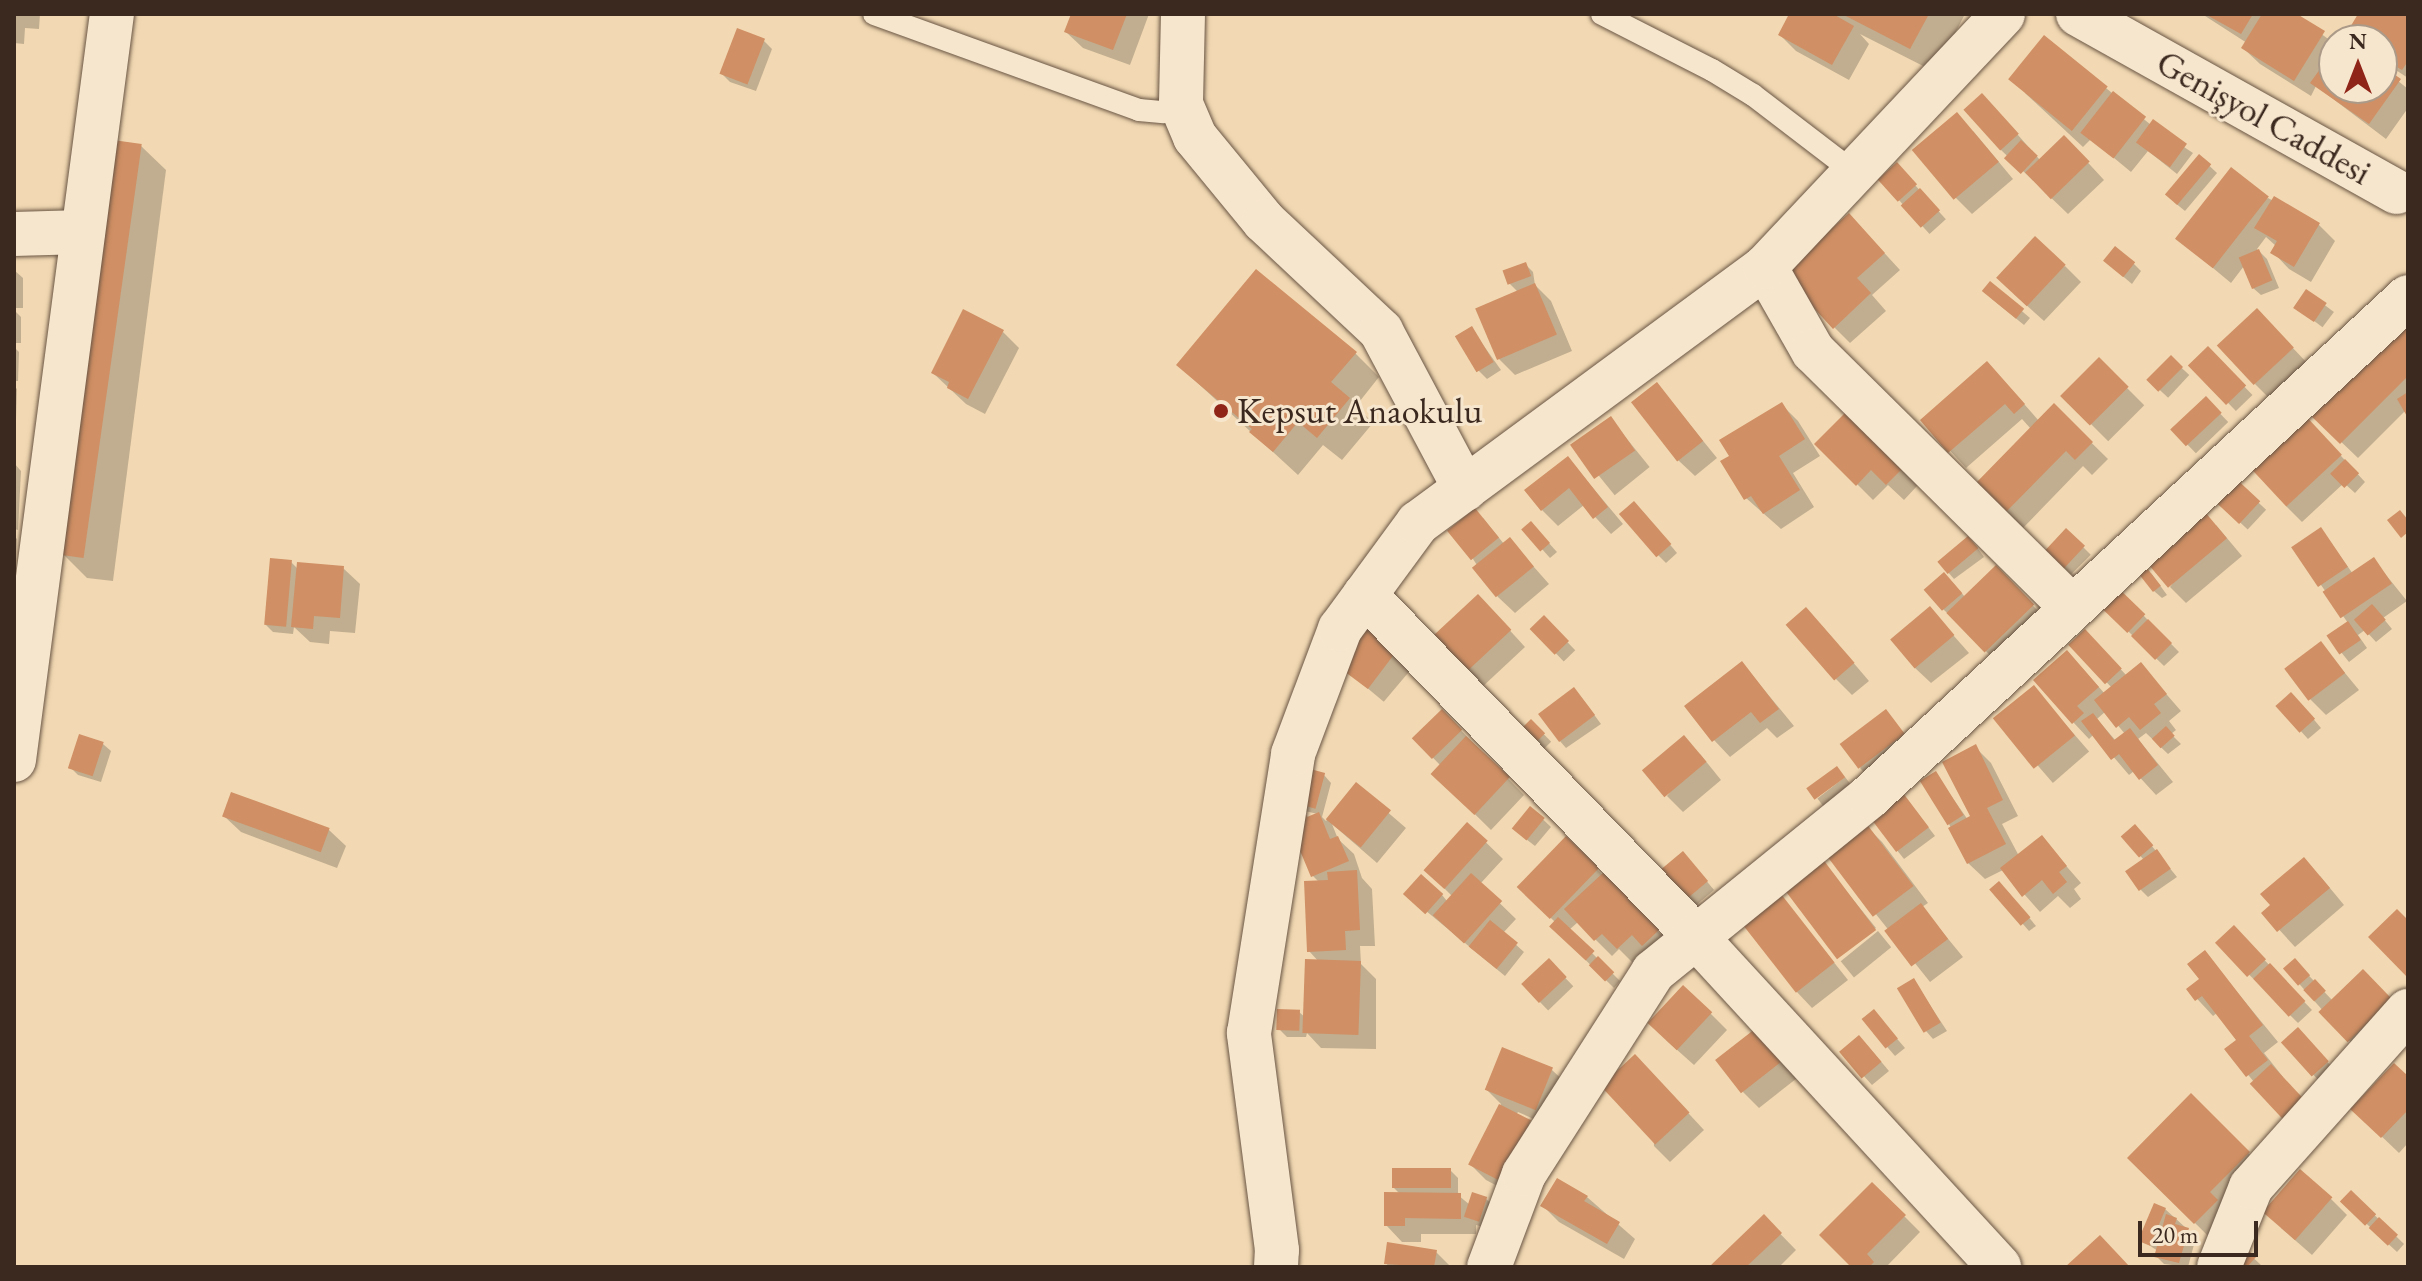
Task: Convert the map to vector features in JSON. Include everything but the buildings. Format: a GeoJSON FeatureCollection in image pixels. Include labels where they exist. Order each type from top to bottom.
{"type":"FeatureCollection","features":[{"type":"Feature","properties":{"kind":"street"},"geometry":{"type":"LineString","coordinates":[[14,760],[24,606],[83,232],[112,14]]}},
{"type":"Feature","properties":{"kind":"street"},"geometry":{"type":"LineString","coordinates":[[1183,14],[1181,104],[1195,137],[1264,221],[1381,331],[1465,489]]}},
{"type":"Feature","properties":{"kind":"street"},"geometry":{"type":"LineString","coordinates":[[1276,1267],[1249,1033],[1293,754],[1340,629],[1418,523],[1765,267],[2003,14]]}},
{"type":"Feature","properties":{"kind":"street","name":"Genişyol Caddesi"},"geometry":{"type":"LineString","coordinates":[[2078,14],[2405,193]]}},
{"type":"Feature","properties":{"kind":"street"},"geometry":{"type":"LineString","coordinates":[[14,234],[83,232]]}},
{"type":"Feature","properties":{"kind":"street"},"geometry":{"type":"LineString","coordinates":[[1765,267],[1813,351],[2072,607]]}},
{"type":"Feature","properties":{"kind":"street"},"geometry":{"type":"LineString","coordinates":[[1489,1267],[1524,1174],[1653,972],[1869,797],[2408,297]]}},
{"type":"Feature","properties":{"kind":"street"},"geometry":{"type":"LineString","coordinates":[[1365,595],[1696,937],[1999,1267]]}},
{"type":"Feature","properties":{"kind":"street"},"geometry":{"type":"LineString","coordinates":[[2219,1267],[2251,1187],[2404,1024]]}},
{"type":"Feature","properties":{"kind":"lane"},"geometry":{"type":"LineString","coordinates":[[874,14],[1139,110],[1164,112],[1181,104]]}},
{"type":"Feature","properties":{"kind":"lane"},"geometry":{"type":"LineString","coordinates":[[1602,14],[1712,70],[1753,95],[1855,173]]}},
{"type":"Feature","properties":{"kind":"place","name":"Kepsut Anaokulu"},"geometry":{"type":"Point","coordinates":[1221,411]}}]}
